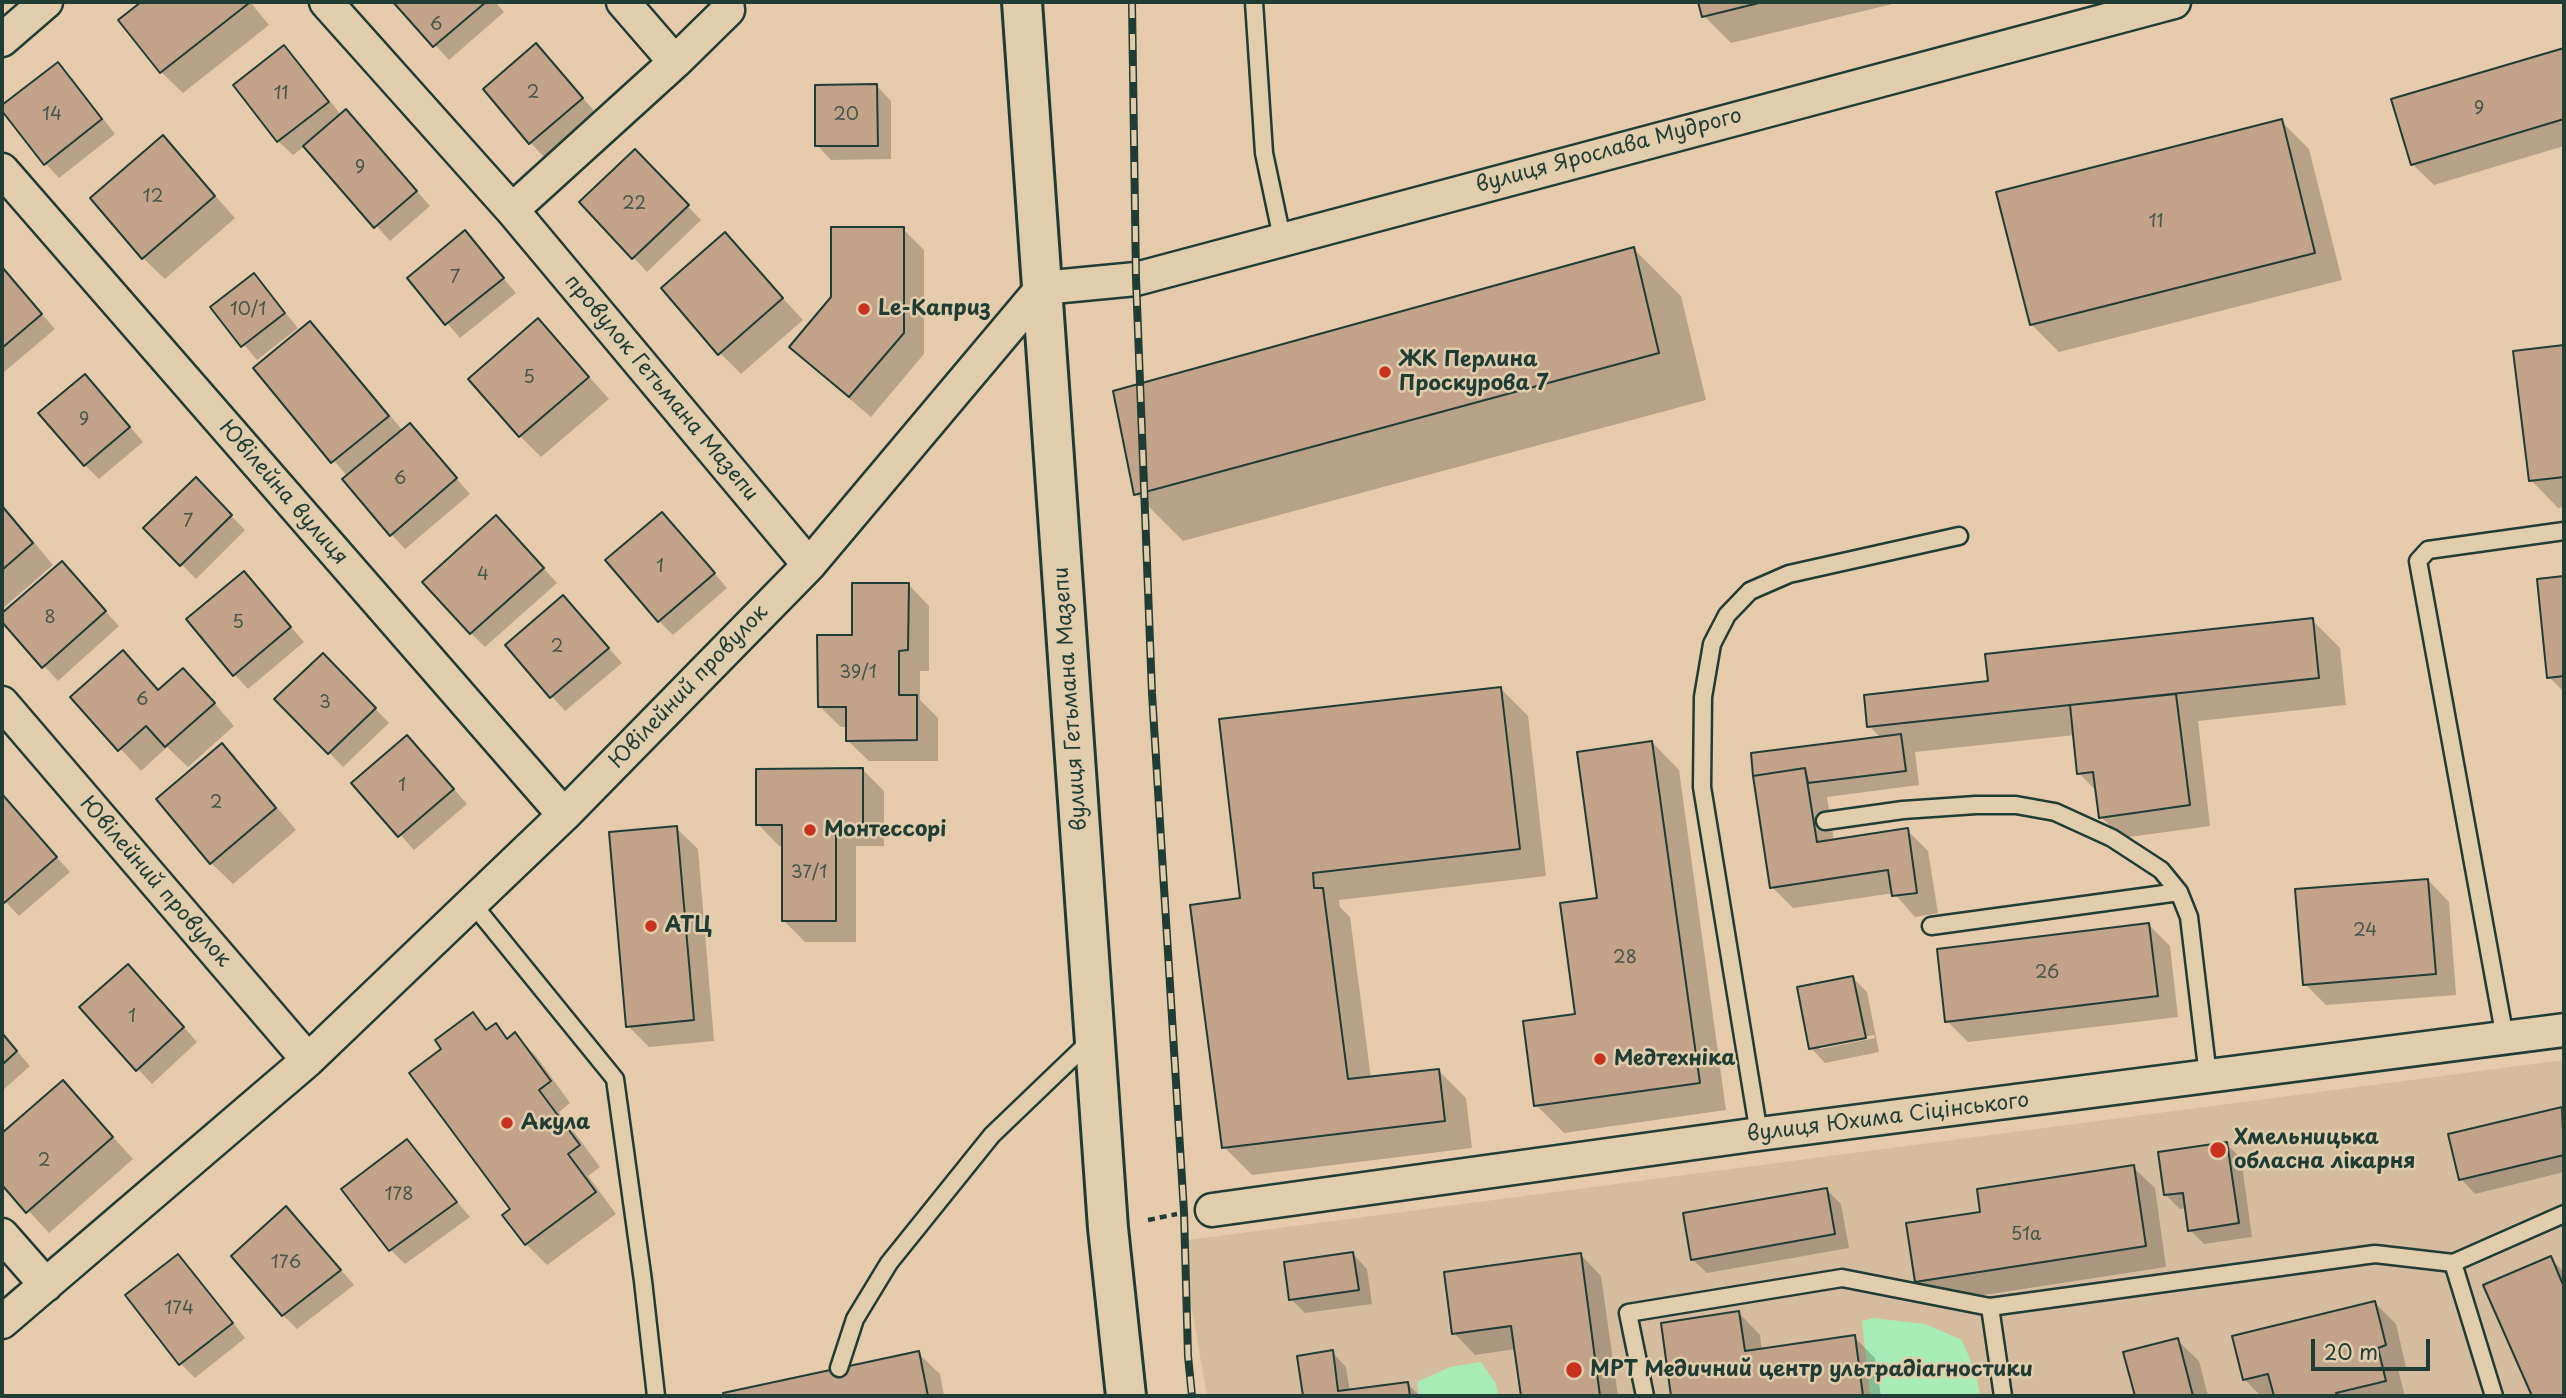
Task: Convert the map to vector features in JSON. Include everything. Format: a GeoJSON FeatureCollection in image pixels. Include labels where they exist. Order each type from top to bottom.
{"type":"FeatureCollection","features":[{"type":"Feature","properties":{"kind":"main road","name":"вулиця Гетьмана Мазепи"},"geometry":{"type":"LineString","coordinates":[[1022,2],[1108,1228],[1126,1396]]}},
{"type":"Feature","properties":{"kind":"street"},"geometry":{"type":"LineString","coordinates":[[2,40],[46,2]]}},
{"type":"Feature","properties":{"kind":"street","name":"провулок Гетьмана Мазепи"},"geometry":{"type":"LineString","coordinates":[[326,2],[512,210],[809,565]]}},
{"type":"Feature","properties":{"kind":"street"},"geometry":{"type":"LineString","coordinates":[[623,2],[674,62]]}},
{"type":"Feature","properties":{"kind":"street"},"geometry":{"type":"LineString","coordinates":[[512,210],[728,10],[727,2]]}},
{"type":"Feature","properties":{"kind":"street","name":"вулиця Ярослава Мудрого"},"geometry":{"type":"LineString","coordinates":[[1042,288],[1136,279],[2174,2]]}},
{"type":"Feature","properties":{"kind":"street","name":"Ювілейна вулиця"},"geometry":{"type":"LineString","coordinates":[[2,170],[564,815]]}},
{"type":"Feature","properties":{"kind":"street","name":"Ювілейний провулок"},"geometry":{"type":"LineString","coordinates":[[2,1322],[308,1060],[564,815],[809,565],[1042,288]]}},
{"type":"Feature","properties":{"kind":"street","name":"Ювілейний провулок"},"geometry":{"type":"LineString","coordinates":[[2,703],[308,1060]]}},
{"type":"Feature","properties":{"kind":"street","name":"вулиця Юхима Сіцінського"},"geometry":{"type":"LineString","coordinates":[[1212,1210],[1759,1134],[2564,1030]]}},
{"type":"Feature","properties":{"kind":"street"},"geometry":{"type":"LineString","coordinates":[[2,1235],[46,1285]]}},
{"type":"Feature","properties":{"kind":"lane"},"geometry":{"type":"LineString","coordinates":[[1254,2],[1264,153],[1282,238]]}},
{"type":"Feature","properties":{"kind":"lane"},"geometry":{"type":"LineString","coordinates":[[2505,1038],[2418,561],[2428,550],[2564,531]]}},
{"type":"Feature","properties":{"kind":"lane"},"geometry":{"type":"LineString","coordinates":[[1759,1134],[1702,787],[1703,697],[1712,644],[1727,615],[1750,591],[1788,573],[1959,536]]}},
{"type":"Feature","properties":{"kind":"lane"},"geometry":{"type":"LineString","coordinates":[[1825,821],[1903,810],[2015,805],[2055,812],[2112,838],[2161,870],[2179,892],[2189,917],[2208,1076]]}},
{"type":"Feature","properties":{"kind":"lane"},"geometry":{"type":"LineString","coordinates":[[1931,926],[2179,892]]}},
{"type":"Feature","properties":{"kind":"lane"},"geometry":{"type":"LineString","coordinates":[[472,904],[615,1079],[656,1396]]}},
{"type":"Feature","properties":{"kind":"lane"},"geometry":{"type":"LineString","coordinates":[[839,1368],[855,1319],[890,1262],[992,1135],[1095,1037]]}},
{"type":"Feature","properties":{"kind":"lane"},"geometry":{"type":"LineString","coordinates":[[1644,1396],[1628,1313],[1842,1278],[1990,1307],[2375,1254],[2453,1263],[2564,1214]]}},
{"type":"Feature","properties":{"kind":"lane"},"geometry":{"type":"LineString","coordinates":[[2453,1263],[2494,1396]]}},
{"type":"Feature","properties":{"kind":"lane"},"geometry":{"type":"LineString","coordinates":[[1990,1307],[2003,1396]]}},
{"type":"Feature","properties":{"kind":"path"},"geometry":{"type":"LineString","coordinates":[[1108,1228],[1184,1212],[1212,1210]]}},
{"type":"Feature","properties":{"kind":"shaded area","name":"Хмельницька обласна лікарня"},"geometry":{"type":"Polygon","coordinates":[[[2564,1060],[2564,1396],[1207,1396],[1180,1241],[2564,1060]]]}},
{"type":"Feature","properties":{"kind":"green space"},"geometry":{"type":"Polygon","coordinates":[[[1873,1318],[1925,1324],[1962,1340],[1976,1374],[1980,1396],[1870,1396],[1862,1321],[1873,1318]]]}},
{"type":"Feature","properties":{"kind":"green space"},"geometry":{"type":"Polygon","coordinates":[[[1481,1362],[1496,1384],[1498,1396],[1419,1396],[1417,1382],[1450,1367],[1481,1362]]]}},
{"type":"Feature","properties":{"kind":"building"},"geometry":{"type":"Polygon","coordinates":[[[141,2],[249,3],[160,73],[118,20],[141,2]]]}},
{"type":"Feature","properties":{"kind":"building"},"geometry":{"type":"Polygon","coordinates":[[[393,2],[486,2],[433,47],[393,2]]]}},
{"type":"Feature","properties":{"kind":"building"},"geometry":{"type":"Polygon","coordinates":[[[1698,2],[1763,2],[1702,17],[1698,2]]]}},
{"type":"Feature","properties":{"kind":"building"},"geometry":{"type":"Polygon","coordinates":[[[536,43],[583,98],[529,144],[483,89],[536,43]]]}},
{"type":"Feature","properties":{"kind":"building"},"geometry":{"type":"Polygon","coordinates":[[[284,45],[329,102],[277,142],[233,85],[284,45]]]}},
{"type":"Feature","properties":{"kind":"building"},"geometry":{"type":"Polygon","coordinates":[[[2564,48],[2564,119],[2411,165],[2391,99],[2564,48]]]}},
{"type":"Feature","properties":{"kind":"building"},"geometry":{"type":"Polygon","coordinates":[[[58,62],[102,119],[44,165],[2,111],[2,105],[58,62]]]}},
{"type":"Feature","properties":{"kind":"building"},"geometry":{"type":"Polygon","coordinates":[[[877,84],[878,146],[815,146],[815,85],[877,84]]]}},
{"type":"Feature","properties":{"kind":"building"},"geometry":{"type":"Polygon","coordinates":[[[346,109],[417,191],[374,228],[303,146],[346,109]]]}},
{"type":"Feature","properties":{"kind":"building"},"geometry":{"type":"Polygon","coordinates":[[[2282,119],[2315,253],[2030,325],[1996,192],[2282,119]]]}},
{"type":"Feature","properties":{"kind":"building"},"geometry":{"type":"Polygon","coordinates":[[[163,135],[215,196],[142,259],[90,198],[163,135]]]}},
{"type":"Feature","properties":{"kind":"building"},"geometry":{"type":"Polygon","coordinates":[[[635,149],[689,205],[632,259],[579,202],[635,149]]]}},
{"type":"Feature","properties":{"kind":"building"},"geometry":{"type":"Polygon","coordinates":[[[831,227],[904,227],[904,333],[849,397],[789,347],[831,297],[831,227]]]}},
{"type":"Feature","properties":{"kind":"building"},"geometry":{"type":"Polygon","coordinates":[[[465,230],[504,278],[445,325],[407,278],[465,230]]]}},
{"type":"Feature","properties":{"kind":"building"},"geometry":{"type":"Polygon","coordinates":[[[725,232],[783,298],[718,355],[661,288],[725,232]]]}},
{"type":"Feature","properties":{"kind":"building","name":"ЖК Перлина Проскурова 7"},"geometry":{"type":"Polygon","coordinates":[[[1634,247],[1659,353],[1134,495],[1113,391],[1634,247]]]}},
{"type":"Feature","properties":{"kind":"building"},"geometry":{"type":"Polygon","coordinates":[[[2,267],[42,314],[2,348],[2,267]]]}},
{"type":"Feature","properties":{"kind":"building"},"geometry":{"type":"Polygon","coordinates":[[[254,273],[285,313],[241,347],[210,307],[254,273]]]}},
{"type":"Feature","properties":{"kind":"building"},"geometry":{"type":"Polygon","coordinates":[[[538,318],[589,377],[519,437],[468,379],[538,318]]]}},
{"type":"Feature","properties":{"kind":"building"},"geometry":{"type":"Polygon","coordinates":[[[310,321],[389,416],[331,463],[253,368],[310,321]]]}},
{"type":"Feature","properties":{"kind":"building"},"geometry":{"type":"Polygon","coordinates":[[[2564,345],[2564,477],[2529,481],[2513,351],[2564,345]]]}},
{"type":"Feature","properties":{"kind":"building"},"geometry":{"type":"Polygon","coordinates":[[[85,374],[130,427],[84,466],[38,413],[85,374]]]}},
{"type":"Feature","properties":{"kind":"building"},"geometry":{"type":"Polygon","coordinates":[[[410,423],[457,478],[390,536],[342,479],[410,423]]]}},
{"type":"Feature","properties":{"kind":"building"},"geometry":{"type":"Polygon","coordinates":[[[196,477],[232,515],[180,566],[143,528],[196,477]]]}},
{"type":"Feature","properties":{"kind":"building"},"geometry":{"type":"Polygon","coordinates":[[[2,506],[33,543],[2,570],[2,506]]]}},
{"type":"Feature","properties":{"kind":"building"},"geometry":{"type":"Polygon","coordinates":[[[662,512],[715,573],[658,622],[605,560],[662,512]]]}},
{"type":"Feature","properties":{"kind":"building"},"geometry":{"type":"Polygon","coordinates":[[[496,515],[544,568],[470,634],[422,582],[496,515]]]}},
{"type":"Feature","properties":{"kind":"building"},"geometry":{"type":"Polygon","coordinates":[[[62,561],[106,611],[42,668],[2,622],[2,613],[62,561]]]}},
{"type":"Feature","properties":{"kind":"building"},"geometry":{"type":"Polygon","coordinates":[[[244,571],[291,627],[233,676],[186,619],[244,571]]]}},
{"type":"Feature","properties":{"kind":"building"},"geometry":{"type":"Polygon","coordinates":[[[2564,576],[2564,676],[2547,678],[2537,579],[2564,576]]]}},
{"type":"Feature","properties":{"kind":"building"},"geometry":{"type":"Polygon","coordinates":[[[852,583],[909,583],[908,650],[899,651],[899,695],[917,695],[917,740],[846,741],[846,707],[818,707],[817,635],[852,635],[852,583]]]}},
{"type":"Feature","properties":{"kind":"building"},"geometry":{"type":"Polygon","coordinates":[[[563,595],[609,648],[550,698],[505,645],[563,595]]]}},
{"type":"Feature","properties":{"kind":"building"},"geometry":{"type":"Polygon","coordinates":[[[2313,618],[2319,678],[1867,727],[1864,695],[1988,681],[1985,654],[2313,618]]]}},
{"type":"Feature","properties":{"kind":"building"},"geometry":{"type":"Polygon","coordinates":[[[123,650],[158,690],[183,668],[215,703],[165,747],[146,726],[118,751],[70,697],[123,650]]]}},
{"type":"Feature","properties":{"kind":"building"},"geometry":{"type":"Polygon","coordinates":[[[323,653],[376,708],[328,754],[274,699],[323,653]]]}},
{"type":"Feature","properties":{"kind":"building"},"geometry":{"type":"Polygon","coordinates":[[[1501,687],[1520,849],[1313,873],[1314,888],[1323,888],[1348,1079],[1439,1069],[1445,1121],[1222,1148],[1190,905],[1240,898],[1219,719],[1501,687]]]}},
{"type":"Feature","properties":{"kind":"building"},"geometry":{"type":"Polygon","coordinates":[[[2176,694],[2190,805],[2099,818],[2093,772],[2077,774],[2070,705],[2176,694]]]}},
{"type":"Feature","properties":{"kind":"building"},"geometry":{"type":"Polygon","coordinates":[[[1901,734],[1906,771],[1808,783],[1805,768],[1753,776],[1751,753],[1901,734]]]}},
{"type":"Feature","properties":{"kind":"building"},"geometry":{"type":"Polygon","coordinates":[[[407,735],[454,789],[398,837],[351,783],[407,735]]]}},
{"type":"Feature","properties":{"kind":"building"},"geometry":{"type":"Polygon","coordinates":[[[1652,741],[1700,1083],[1534,1106],[1523,1021],[1575,1014],[1560,903],[1597,898],[1577,752],[1652,741]]]}},
{"type":"Feature","properties":{"kind":"building"},"geometry":{"type":"Polygon","coordinates":[[[222,743],[276,808],[210,864],[156,799],[222,743]]]}},
{"type":"Feature","properties":{"kind":"building"},"geometry":{"type":"Polygon","coordinates":[[[863,768],[863,825],[836,825],[836,921],[782,921],[782,825],[756,825],[756,769],[863,768]]]}},
{"type":"Feature","properties":{"kind":"building"},"geometry":{"type":"Polygon","coordinates":[[[1805,768],[1817,842],[1908,828],[1917,893],[1892,896],[1888,870],[1770,888],[1753,776],[1805,768]]]}},
{"type":"Feature","properties":{"kind":"building"},"geometry":{"type":"Polygon","coordinates":[[[2,794],[57,857],[4,903],[2,901],[2,794]]]}},
{"type":"Feature","properties":{"kind":"building"},"geometry":{"type":"Polygon","coordinates":[[[677,826],[694,1020],[626,1027],[609,832],[677,826]]]}},
{"type":"Feature","properties":{"kind":"building"},"geometry":{"type":"Polygon","coordinates":[[[2428,879],[2436,974],[2303,985],[2295,889],[2428,879]]]}},
{"type":"Feature","properties":{"kind":"building"},"geometry":{"type":"Polygon","coordinates":[[[2149,923],[2158,996],[1945,1022],[1937,949],[2149,923]]]}},
{"type":"Feature","properties":{"kind":"building"},"geometry":{"type":"Polygon","coordinates":[[[128,964],[184,1027],[136,1071],[79,1007],[128,964]]]}},
{"type":"Feature","properties":{"kind":"building"},"geometry":{"type":"Polygon","coordinates":[[[1853,976],[1866,1038],[1809,1049],[1797,987],[1853,976]]]}},
{"type":"Feature","properties":{"kind":"building"},"geometry":{"type":"Polygon","coordinates":[[[473,1012],[486,1030],[496,1023],[507,1039],[515,1032],[551,1081],[539,1090],[580,1145],[568,1154],[596,1192],[525,1245],[502,1215],[510,1209],[409,1073],[441,1049],[435,1040],[473,1012]]]}},
{"type":"Feature","properties":{"kind":"building"},"geometry":{"type":"Polygon","coordinates":[[[2,1033],[17,1051],[2,1065],[2,1033]]]}},
{"type":"Feature","properties":{"kind":"building"},"geometry":{"type":"Polygon","coordinates":[[[63,1080],[113,1137],[26,1213],[2,1185],[2,1133],[63,1080]]]}},
{"type":"Feature","properties":{"kind":"building"},"geometry":{"type":"Polygon","coordinates":[[[2562,1107],[2564,1155],[2459,1180],[2448,1134],[2562,1107]]]}},
{"type":"Feature","properties":{"kind":"building"},"geometry":{"type":"Polygon","coordinates":[[[407,1139],[457,1202],[389,1251],[341,1189],[407,1139]]]}},
{"type":"Feature","properties":{"kind":"building"},"geometry":{"type":"Polygon","coordinates":[[[2227,1142],[2239,1223],[2188,1231],[2183,1193],[2164,1195],[2158,1152],[2227,1142]]]}},
{"type":"Feature","properties":{"kind":"building"},"geometry":{"type":"Polygon","coordinates":[[[2134,1165],[2146,1246],[1915,1282],[1906,1223],[1980,1212],[1977,1189],[2134,1165]]]}},
{"type":"Feature","properties":{"kind":"building"},"geometry":{"type":"Polygon","coordinates":[[[1827,1188],[1835,1234],[1691,1260],[1683,1213],[1827,1188]]]}},
{"type":"Feature","properties":{"kind":"building"},"geometry":{"type":"Polygon","coordinates":[[[286,1206],[341,1270],[282,1316],[231,1256],[286,1206]]]}},
{"type":"Feature","properties":{"kind":"building"},"geometry":{"type":"Polygon","coordinates":[[[1353,1252],[1359,1290],[1289,1300],[1284,1262],[1353,1252]]]}},
{"type":"Feature","properties":{"kind":"building"},"geometry":{"type":"Polygon","coordinates":[[[1581,1253],[1600,1396],[1521,1396],[1511,1326],[1452,1334],[1444,1272],[1581,1253]]]}},
{"type":"Feature","properties":{"kind":"building"},"geometry":{"type":"Polygon","coordinates":[[[178,1254],[233,1323],[179,1365],[125,1295],[178,1254]]]}},
{"type":"Feature","properties":{"kind":"building"},"geometry":{"type":"Polygon","coordinates":[[[2551,1256],[2564,1287],[2564,1396],[2532,1396],[2483,1285],[2551,1256]]]}},
{"type":"Feature","properties":{"kind":"building"},"geometry":{"type":"Polygon","coordinates":[[[2375,1301],[2386,1345],[2378,1348],[2386,1381],[2336,1393],[2337,1396],[2274,1396],[2268,1374],[2243,1380],[2232,1336],[2375,1301]]]}},
{"type":"Feature","properties":{"kind":"building"},"geometry":{"type":"Polygon","coordinates":[[[1739,1311],[1745,1351],[1855,1335],[1863,1396],[1671,1396],[1661,1323],[1739,1311]]]}},
{"type":"Feature","properties":{"kind":"building"},"geometry":{"type":"Polygon","coordinates":[[[2178,1338],[2193,1396],[2135,1396],[2123,1352],[2178,1338]]]}},
{"type":"Feature","properties":{"kind":"building"},"geometry":{"type":"Polygon","coordinates":[[[1333,1350],[1338,1391],[1408,1382],[1410,1396],[1303,1396],[1297,1356],[1333,1350]]]}},
{"type":"Feature","properties":{"kind":"building"},"geometry":{"type":"Polygon","coordinates":[[[919,1351],[928,1396],[724,1396],[723,1393],[919,1351]]]}},
{"type":"Feature","properties":{"kind":"railway"},"geometry":{"type":"LineString","coordinates":[[1132,2],[1136,279],[1152,693],[1184,1212],[1188,1356],[1192,1396]]}},
{"type":"Feature","properties":{"kind":"place","name":"Le-Каприз"},"geometry":{"type":"Point","coordinates":[864,309]}},
{"type":"Feature","properties":{"kind":"place","name":"ЖК Перлина Проскурова 7"},"geometry":{"type":"Point","coordinates":[1385,372]}},
{"type":"Feature","properties":{"kind":"place","name":"Монтессорі"},"geometry":{"type":"Point","coordinates":[810,830]}},
{"type":"Feature","properties":{"kind":"place","name":"АТЦ"},"geometry":{"type":"Point","coordinates":[651,926]}},
{"type":"Feature","properties":{"kind":"place","name":"Медтехніка"},"geometry":{"type":"Point","coordinates":[1600,1059]}},
{"type":"Feature","properties":{"kind":"place","name":"Акула"},"geometry":{"type":"Point","coordinates":[507,1123]}},
{"type":"Feature","properties":{"kind":"place","name":"Хмельницька обласна лікарня"},"geometry":{"type":"Point","coordinates":[2218,1150]}},
{"type":"Feature","properties":{"kind":"place","name":"МРТ Медичний центр ультрадіагностики"},"geometry":{"type":"Point","coordinates":[1574,1370]}}]}
